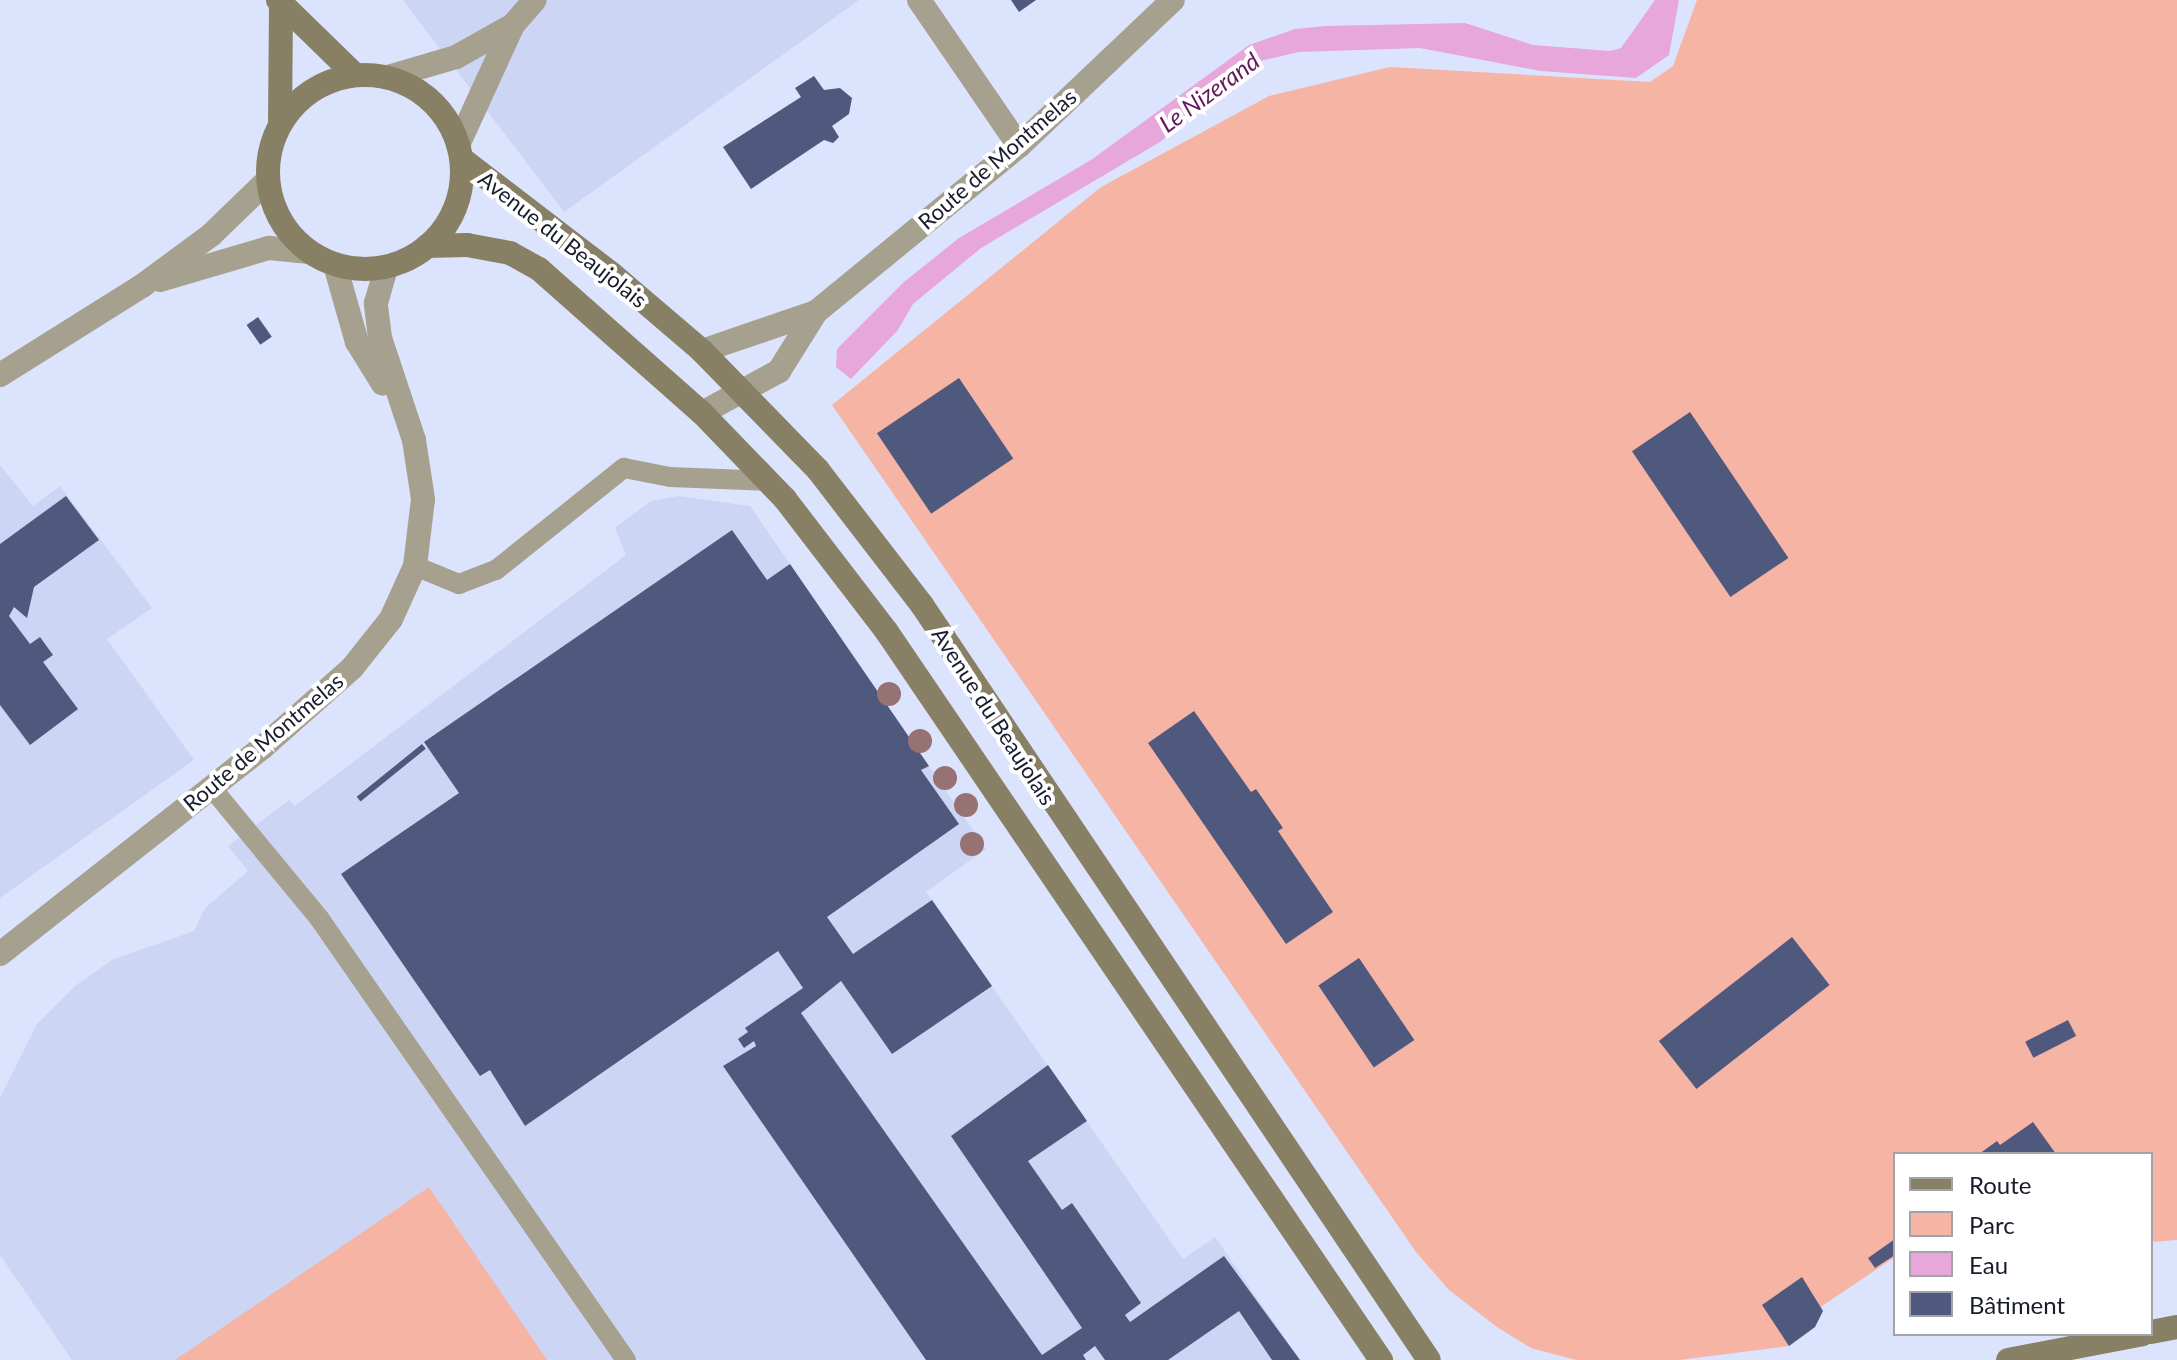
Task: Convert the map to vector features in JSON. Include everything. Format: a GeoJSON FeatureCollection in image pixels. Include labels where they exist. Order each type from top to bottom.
{"type":"FeatureCollection","features":[{"type":"Feature","properties":{"kind":"main road"},"geometry":{"type":"LineString","coordinates":[[279,3],[355,75]]}},
{"type":"Feature","properties":{"kind":"main road"},"geometry":{"type":"LineString","coordinates":[[279,3],[280,123],[269,151],[267,181],[274,208],[309,252],[335,265],[386,267],[427,246],[456,207],[460,152],[433,101],[388,77],[355,75],[312,91],[280,123]]}},
{"type":"Feature","properties":{"kind":"main road","name":"Avenue du Beaujolais"},"geometry":{"type":"LineString","coordinates":[[460,152],[702,351],[791,441],[922,605],[1429,1360]]}},
{"type":"Feature","properties":{"kind":"main road","name":"Avenue du Beaujolais"},"geometry":{"type":"LineString","coordinates":[[427,246],[467,245],[510,253],[539,269],[702,413],[764,476],[887,632],[1381,1360]]}},
{"type":"Feature","properties":{"kind":"main road"},"geometry":{"type":"LineString","coordinates":[[2153,1332],[2177,1327]]}},
{"type":"Feature","properties":{"kind":"main road"},"geometry":{"type":"LineString","coordinates":[[2008,1360],[2133,1336]]}},
{"type":"Feature","properties":{"kind":"street"},"geometry":{"type":"LineString","coordinates":[[460,152],[513,25],[535,0]]}},
{"type":"Feature","properties":{"kind":"street"},"geometry":{"type":"LineString","coordinates":[[919,0],[1019,146]]}},
{"type":"Feature","properties":{"kind":"street","name":"Route de Montmelas"},"geometry":{"type":"LineString","coordinates":[[702,413],[779,371],[816,312],[1019,146],[1173,0]]}},
{"type":"Feature","properties":{"kind":"street"},"geometry":{"type":"LineString","coordinates":[[388,77],[456,57],[513,25]]}},
{"type":"Feature","properties":{"kind":"street"},"geometry":{"type":"LineString","coordinates":[[0,375],[142,286],[211,235],[267,181]]}},
{"type":"Feature","properties":{"kind":"street"},"geometry":{"type":"LineString","coordinates":[[142,286],[269,248],[309,252]]}},
{"type":"Feature","properties":{"kind":"street","name":"Route de Montmelas"},"geometry":{"type":"LineString","coordinates":[[335,265],[357,342],[406,420]]}},
{"type":"Feature","properties":{"kind":"street","name":"Route de Montmelas"},"geometry":{"type":"LineString","coordinates":[[0,954],[211,787],[352,668],[391,619],[415,566],[423,499],[414,440],[380,338],[376,303],[386,267]]}},
{"type":"Feature","properties":{"kind":"street","name":"Route de Montmelas"},"geometry":{"type":"LineString","coordinates":[[702,351],[816,312]]}},
{"type":"Feature","properties":{"kind":"lane"},"geometry":{"type":"LineString","coordinates":[[415,566],[459,584],[496,570],[624,468],[670,477],[764,476]]}},
{"type":"Feature","properties":{"kind":"lane"},"geometry":{"type":"LineString","coordinates":[[211,787],[319,918],[626,1360]]}},
{"type":"Feature","properties":{"kind":"shaded area"},"geometry":{"type":"Polygon","coordinates":[[[403,0],[859,0],[564,212],[403,0]]]}},
{"type":"Feature","properties":{"kind":"shaded area"},"geometry":{"type":"Polygon","coordinates":[[[0,465],[33,506],[60,486],[152,608],[107,639],[194,760],[0,898],[0,465]]]}},
{"type":"Feature","properties":{"kind":"shaded area"},"geometry":{"type":"Polygon","coordinates":[[[678,496],[750,506],[986,849],[926,892],[1183,1259],[1215,1237],[1300,1360],[72,1360],[0,1255],[0,1098],[37,1024],[76,985],[114,959],[194,931],[205,908],[248,871],[228,846],[289,800],[295,806],[626,555],[615,528],[651,501],[678,496]]]}},
{"type":"Feature","properties":{"kind":"green space"},"geometry":{"type":"Polygon","coordinates":[[[1697,0],[2177,0],[2177,1240],[2153,1242],[2153,1152],[1893,1152],[1893,1258],[1822,1306],[1815,1327],[1789,1346],[1679,1360],[1576,1360],[1531,1348],[1497,1327],[1449,1290],[1416,1252],[832,405],[1101,187],[1269,96],[1390,67],[1650,82],[1673,66],[1697,0]]]}},
{"type":"Feature","properties":{"kind":"green space"},"geometry":{"type":"Polygon","coordinates":[[[429,1187],[547,1360],[175,1360],[429,1187]]]}},
{"type":"Feature","properties":{"kind":"water","name":"Le Nizerand"},"geometry":{"type":"Polygon","coordinates":[[[1655,0],[1679,0],[1669,55],[1636,78],[1541,71],[1420,48],[1299,52],[1260,61],[1160,142],[981,248],[913,304],[898,330],[851,379],[836,367],[837,349],[904,282],[959,238],[1091,160],[1249,45],[1295,29],[1465,23],[1533,45],[1610,51],[1621,48],[1655,0]]]}},
{"type":"Feature","properties":{"kind":"building"},"geometry":{"type":"Polygon","coordinates":[[[1011,0],[1036,0],[1019,12],[1011,0]]]}},
{"type":"Feature","properties":{"kind":"building"},"geometry":{"type":"Polygon","coordinates":[[[814,76],[824,90],[840,88],[852,98],[849,114],[832,126],[839,137],[833,143],[824,140],[751,189],[723,147],[801,97],[795,88],[814,76]]]}},
{"type":"Feature","properties":{"kind":"building"},"geometry":{"type":"Polygon","coordinates":[[[258,317],[272,337],[260,345],[247,325],[258,317]]]}},
{"type":"Feature","properties":{"kind":"building"},"geometry":{"type":"Polygon","coordinates":[[[959,378],[1013,458],[931,514],[877,433],[959,378]]]}},
{"type":"Feature","properties":{"kind":"building"},"geometry":{"type":"Polygon","coordinates":[[[1690,412],[1788,558],[1730,597],[1632,451],[1690,412]]]}},
{"type":"Feature","properties":{"kind":"building"},"geometry":{"type":"Polygon","coordinates":[[[66,496],[99,540],[34,587],[27,618],[14,607],[9,616],[30,644],[40,637],[53,655],[43,662],[78,709],[30,745],[0,705],[0,544],[66,496]]]}},
{"type":"Feature","properties":{"kind":"building"},"geometry":{"type":"Polygon","coordinates":[[[732,530],[767,580],[790,564],[929,766],[921,770],[959,824],[827,917],[853,954],[932,900],[992,986],[892,1054],[841,981],[801,1013],[1042,1355],[1082,1328],[951,1136],[1048,1065],[1087,1121],[1028,1161],[1062,1210],[1072,1203],[1141,1303],[1125,1315],[1130,1322],[1224,1256],[1300,1360],[1272,1360],[1239,1311],[1168,1360],[1105,1360],[1095,1346],[1083,1355],[1086,1360],[926,1360],[723,1066],[756,1046],[754,1041],[744,1048],[738,1039],[748,1032],[745,1028],[803,988],[778,951],[525,1126],[490,1070],[480,1076],[341,874],[459,793],[424,742],[732,530]]]}},
{"type":"Feature","properties":{"kind":"building"},"geometry":{"type":"Polygon","coordinates":[[[1194,711],[1251,792],[1256,789],[1283,828],[1278,831],[1333,912],[1286,944],[1148,743],[1194,711]]]}},
{"type":"Feature","properties":{"kind":"building"},"geometry":{"type":"Polygon","coordinates":[[[422,744],[426,749],[360,802],[357,797],[422,744]]]}},
{"type":"Feature","properties":{"kind":"building"},"geometry":{"type":"Polygon","coordinates":[[[1792,937],[1830,985],[1696,1089],[1659,1041],[1792,937]]]}},
{"type":"Feature","properties":{"kind":"building"},"geometry":{"type":"Polygon","coordinates":[[[1359,958],[1414,1040],[1374,1067],[1318,985],[1359,958]]]}},
{"type":"Feature","properties":{"kind":"building"},"geometry":{"type":"Polygon","coordinates":[[[2068,1020],[2076,1036],[2033,1058],[2025,1042],[2068,1020]]]}},
{"type":"Feature","properties":{"kind":"building"},"geometry":{"type":"Polygon","coordinates":[[[2033,1122],[2055,1152],[1982,1152],[1997,1141],[2000,1145],[2033,1122]]]}},
{"type":"Feature","properties":{"kind":"building"},"geometry":{"type":"Polygon","coordinates":[[[1893,1240],[1893,1256],[1875,1268],[1868,1258],[1893,1240]]]}},
{"type":"Feature","properties":{"kind":"building"},"geometry":{"type":"Polygon","coordinates":[[[1802,1277],[1823,1311],[1815,1327],[1789,1346],[1762,1305],[1802,1277]]]}}]}
